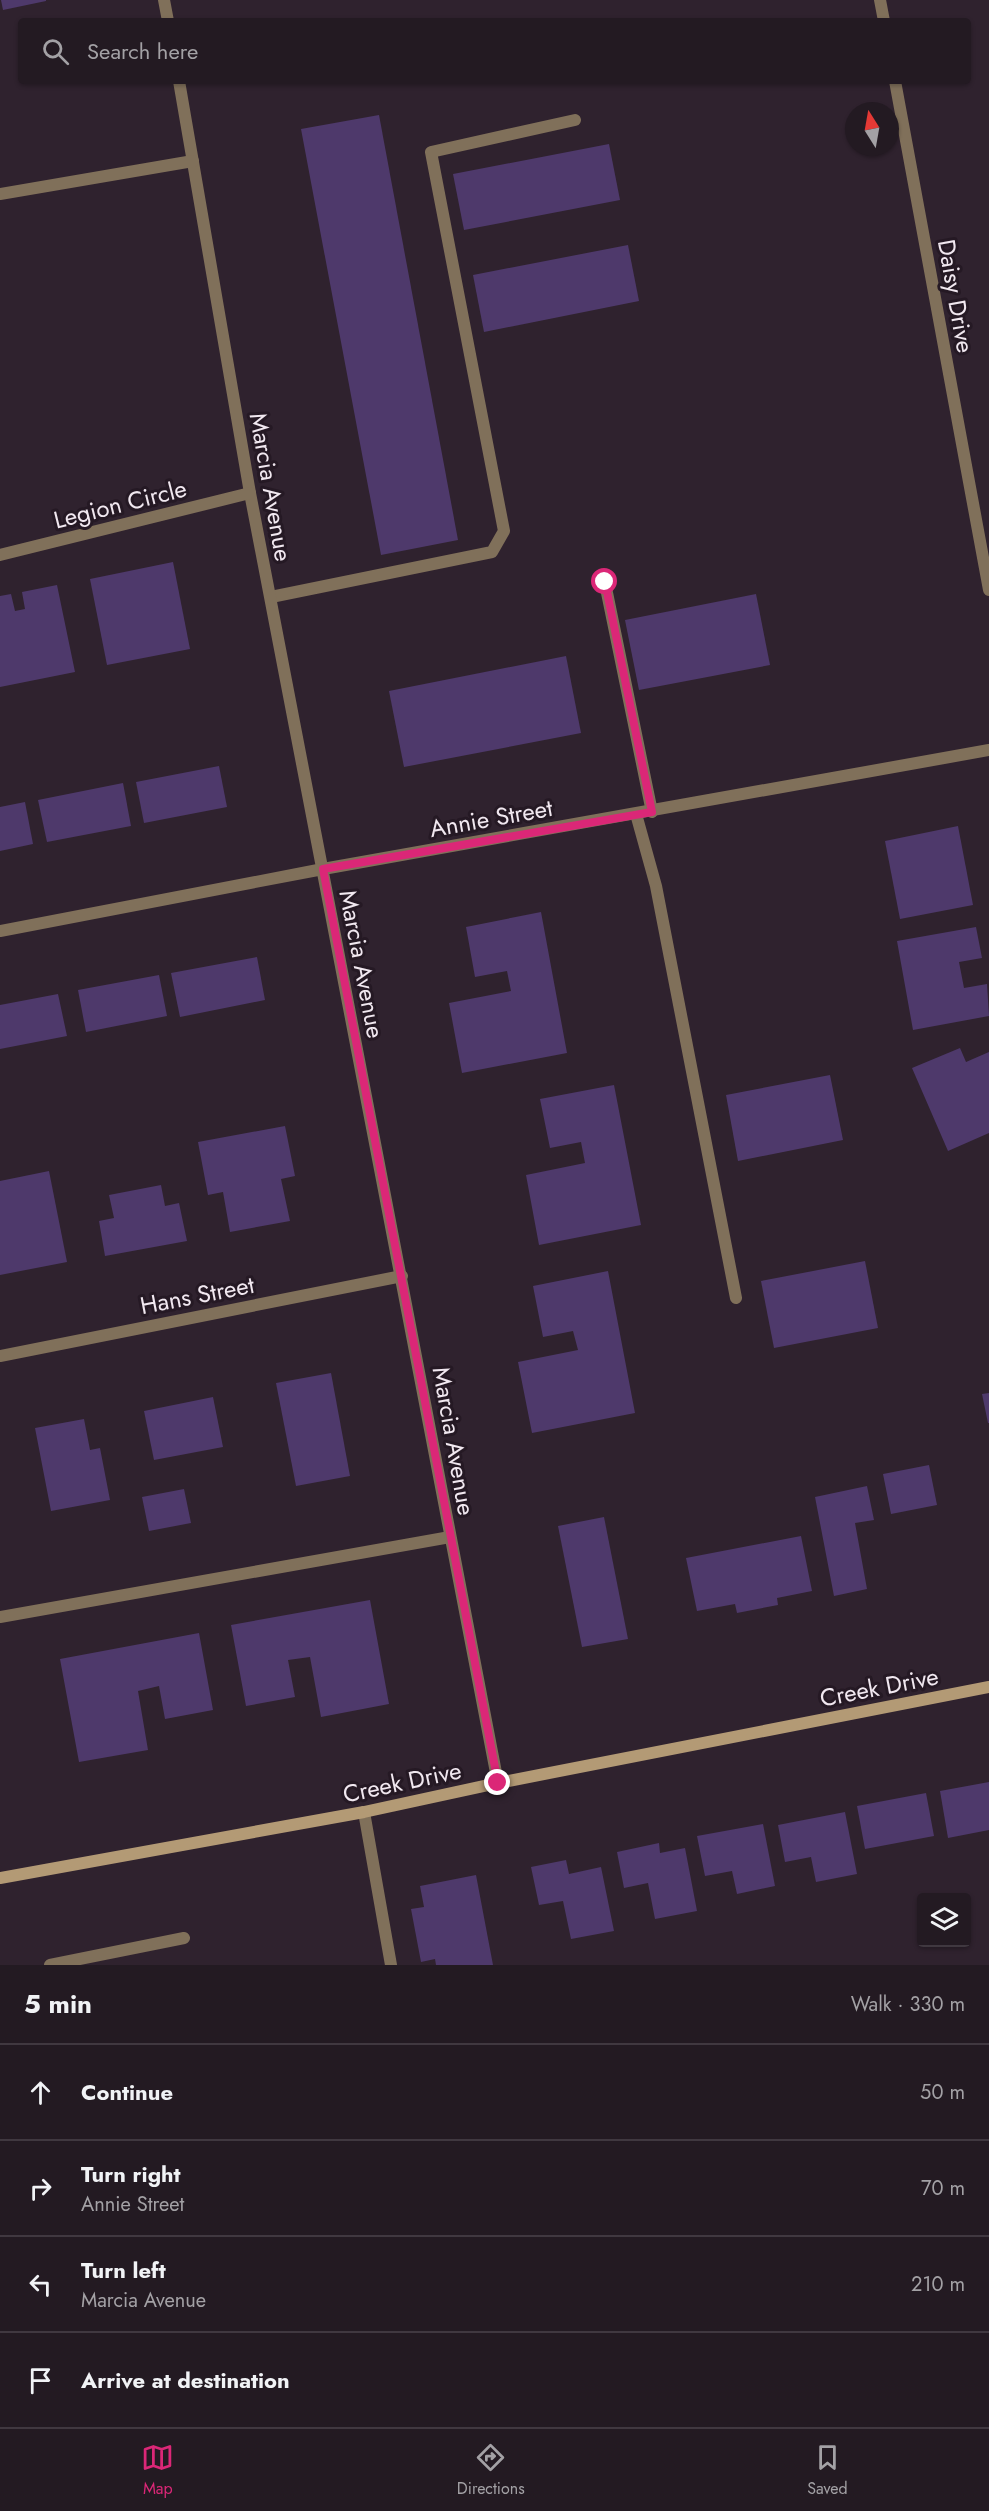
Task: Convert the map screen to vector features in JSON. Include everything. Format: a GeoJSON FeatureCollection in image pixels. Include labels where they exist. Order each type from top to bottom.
{"type":"FeatureCollection","features":[{"type":"Feature","properties":{"kind":"street"},"geometry":{"type":"LineString","coordinates":[[164,0],[167,18]]}},
{"type":"Feature","properties":{"kind":"street"},"geometry":{"type":"LineString","coordinates":[[880,0],[883,18]]}},
{"type":"Feature","properties":{"kind":"street","name":"Marcia Avenue"},"geometry":{"type":"LineString","coordinates":[[180,84],[250,493],[498,1783]]}},
{"type":"Feature","properties":{"kind":"street","name":"Daisy Drive"},"geometry":{"type":"LineString","coordinates":[[896,84],[989,590]]}},
{"type":"Feature","properties":{"kind":"street"},"geometry":{"type":"LineString","coordinates":[[270,597],[492,552],[504,531],[431,153],[575,120]]}},
{"type":"Feature","properties":{"kind":"street"},"geometry":{"type":"LineString","coordinates":[[0,194],[193,161]]}},
{"type":"Feature","properties":{"kind":"street","name":"Legion Circle"},"geometry":{"type":"LineString","coordinates":[[0,555],[250,493]]}},
{"type":"Feature","properties":{"kind":"street"},"geometry":{"type":"LineString","coordinates":[[605,582],[652,812]]}},
{"type":"Feature","properties":{"kind":"street","name":"Annie Street"},"geometry":{"type":"LineString","coordinates":[[0,931],[323,869],[989,750]]}},
{"type":"Feature","properties":{"kind":"street"},"geometry":{"type":"LineString","coordinates":[[636,814],[656,886],[736,1298]]}},
{"type":"Feature","properties":{"kind":"street","name":"Hans Street"},"geometry":{"type":"LineString","coordinates":[[0,1356],[402,1276]]}},
{"type":"Feature","properties":{"kind":"street"},"geometry":{"type":"LineString","coordinates":[[0,1617],[450,1538]]}},
{"type":"Feature","properties":{"kind":"street","name":"Creek Drive"},"geometry":{"type":"LineString","coordinates":[[0,1878],[364,1812],[498,1783],[989,1687]]}},
{"type":"Feature","properties":{"kind":"street"},"geometry":{"type":"LineString","coordinates":[[364,1812],[391,1965]]}},
{"type":"Feature","properties":{"kind":"street"},"geometry":{"type":"LineString","coordinates":[[50,1965],[184,1938]]}},
{"type":"Feature","properties":{"kind":"building"},"geometry":{"type":"Polygon","coordinates":[[[1,0],[46,0],[46,1],[3,10],[1,0]]]}},
{"type":"Feature","properties":{"kind":"building"},"geometry":{"type":"Polygon","coordinates":[[[379,115],[458,540],[381,555],[301,129],[379,115]]]}},
{"type":"Feature","properties":{"kind":"building"},"geometry":{"type":"Polygon","coordinates":[[[609,144],[620,200],[464,230],[453,174],[609,144]]]}},
{"type":"Feature","properties":{"kind":"building"},"geometry":{"type":"Polygon","coordinates":[[[628,245],[639,301],[484,332],[473,275],[628,245]]]}},
{"type":"Feature","properties":{"kind":"building"},"geometry":{"type":"Polygon","coordinates":[[[173,562],[190,649],[107,665],[90,579],[173,562]]]}},
{"type":"Feature","properties":{"kind":"building"},"geometry":{"type":"Polygon","coordinates":[[[57,585],[75,672],[0,687],[0,596],[11,594],[15,611],[25,609],[22,592],[57,585]]]}},
{"type":"Feature","properties":{"kind":"building"},"geometry":{"type":"Polygon","coordinates":[[[756,594],[770,665],[639,690],[625,620],[756,594]]]}},
{"type":"Feature","properties":{"kind":"building"},"geometry":{"type":"Polygon","coordinates":[[[566,656],[581,733],[404,767],[389,691],[566,656]]]}},
{"type":"Feature","properties":{"kind":"building"},"geometry":{"type":"Polygon","coordinates":[[[219,766],[227,807],[144,823],[136,782],[219,766]]]}},
{"type":"Feature","properties":{"kind":"building"},"geometry":{"type":"Polygon","coordinates":[[[123,783],[131,826],[47,842],[38,800],[123,783]]]}},
{"type":"Feature","properties":{"kind":"building"},"geometry":{"type":"Polygon","coordinates":[[[25,802],[33,844],[0,851],[0,807],[25,802]]]}},
{"type":"Feature","properties":{"kind":"building"},"geometry":{"type":"Polygon","coordinates":[[[958,826],[973,905],[900,919],[885,841],[958,826]]]}},
{"type":"Feature","properties":{"kind":"building"},"geometry":{"type":"Polygon","coordinates":[[[541,912],[567,1053],[462,1073],[449,1003],[511,991],[507,971],[475,977],[466,927],[541,912]]]}},
{"type":"Feature","properties":{"kind":"building"},"geometry":{"type":"Polygon","coordinates":[[[976,927],[982,958],[959,962],[964,988],[987,984],[989,1016],[913,1030],[897,941],[976,927]]]}},
{"type":"Feature","properties":{"kind":"building"},"geometry":{"type":"Polygon","coordinates":[[[257,957],[265,1000],[180,1017],[171,973],[257,957]]]}},
{"type":"Feature","properties":{"kind":"building"},"geometry":{"type":"Polygon","coordinates":[[[159,975],[167,1016],[86,1032],[78,990],[159,975]]]}},
{"type":"Feature","properties":{"kind":"building"},"geometry":{"type":"Polygon","coordinates":[[[58,994],[67,1036],[0,1049],[0,1005],[58,994]]]}},
{"type":"Feature","properties":{"kind":"building"},"geometry":{"type":"Polygon","coordinates":[[[960,1048],[966,1062],[989,1052],[989,1133],[948,1151],[912,1068],[960,1048]]]}},
{"type":"Feature","properties":{"kind":"building"},"geometry":{"type":"Polygon","coordinates":[[[830,1075],[843,1140],[738,1161],[726,1095],[830,1075]]]}},
{"type":"Feature","properties":{"kind":"building"},"geometry":{"type":"Polygon","coordinates":[[[614,1085],[641,1225],[539,1245],[526,1175],[585,1163],[581,1142],[550,1148],[540,1099],[614,1085]]]}},
{"type":"Feature","properties":{"kind":"building"},"geometry":{"type":"Polygon","coordinates":[[[285,1126],[295,1176],[281,1179],[290,1221],[230,1232],[223,1192],[208,1195],[198,1142],[285,1126]]]}},
{"type":"Feature","properties":{"kind":"building"},"geometry":{"type":"Polygon","coordinates":[[[49,1171],[67,1262],[0,1275],[0,1181],[49,1171]]]}},
{"type":"Feature","properties":{"kind":"building"},"geometry":{"type":"Polygon","coordinates":[[[161,1185],[165,1206],[179,1203],[187,1241],[105,1256],[99,1221],[114,1218],[109,1195],[161,1185]]]}},
{"type":"Feature","properties":{"kind":"building"},"geometry":{"type":"Polygon","coordinates":[[[865,1261],[878,1328],[774,1348],[761,1281],[865,1261]]]}},
{"type":"Feature","properties":{"kind":"building"},"geometry":{"type":"Polygon","coordinates":[[[608,1271],[635,1413],[532,1433],[518,1362],[578,1350],[573,1331],[543,1337],[533,1286],[608,1271]]]}},
{"type":"Feature","properties":{"kind":"building"},"geometry":{"type":"Polygon","coordinates":[[[331,1373],[350,1476],[296,1486],[276,1383],[331,1373]]]}},
{"type":"Feature","properties":{"kind":"building"},"geometry":{"type":"Polygon","coordinates":[[[989,1393],[989,1423],[988,1423],[982,1394],[989,1393]]]}},
{"type":"Feature","properties":{"kind":"building"},"geometry":{"type":"Polygon","coordinates":[[[213,1397],[223,1447],[154,1460],[144,1411],[213,1397]]]}},
{"type":"Feature","properties":{"kind":"building"},"geometry":{"type":"Polygon","coordinates":[[[84,1419],[90,1450],[100,1448],[110,1500],[51,1511],[35,1428],[84,1419]]]}},
{"type":"Feature","properties":{"kind":"building"},"geometry":{"type":"Polygon","coordinates":[[[929,1465],[937,1505],[891,1514],[883,1474],[929,1465]]]}},
{"type":"Feature","properties":{"kind":"building"},"geometry":{"type":"Polygon","coordinates":[[[867,1486],[874,1520],[855,1523],[867,1589],[834,1596],[815,1497],[867,1486]]]}},
{"type":"Feature","properties":{"kind":"building"},"geometry":{"type":"Polygon","coordinates":[[[184,1489],[191,1523],[149,1531],[142,1497],[184,1489]]]}},
{"type":"Feature","properties":{"kind":"building"},"geometry":{"type":"Polygon","coordinates":[[[604,1517],[628,1639],[582,1647],[558,1526],[604,1517]]]}},
{"type":"Feature","properties":{"kind":"building"},"geometry":{"type":"Polygon","coordinates":[[[801,1536],[812,1591],[777,1598],[778,1605],[737,1613],[735,1604],[697,1611],[686,1558],[801,1536]]]}},
{"type":"Feature","properties":{"kind":"building"},"geometry":{"type":"Polygon","coordinates":[[[370,1600],[389,1704],[321,1717],[310,1657],[288,1660],[295,1697],[246,1706],[231,1625],[370,1600]]]}},
{"type":"Feature","properties":{"kind":"building"},"geometry":{"type":"Polygon","coordinates":[[[199,1633],[213,1710],[165,1719],[159,1686],[138,1691],[148,1750],[79,1762],[60,1659],[199,1633]]]}},
{"type":"Feature","properties":{"kind":"building"},"geometry":{"type":"Polygon","coordinates":[[[989,1782],[989,1830],[948,1838],[940,1791],[989,1782]]]}},
{"type":"Feature","properties":{"kind":"building"},"geometry":{"type":"Polygon","coordinates":[[[926,1793],[934,1836],[865,1849],[857,1806],[926,1793]]]}},
{"type":"Feature","properties":{"kind":"building"},"geometry":{"type":"Polygon","coordinates":[[[845,1812],[857,1874],[816,1882],[811,1857],[785,1862],[778,1825],[845,1812]]]}},
{"type":"Feature","properties":{"kind":"building"},"geometry":{"type":"Polygon","coordinates":[[[763,1824],[775,1886],[737,1894],[732,1871],[705,1876],[697,1836],[763,1824]]]}},
{"type":"Feature","properties":{"kind":"building"},"geometry":{"type":"Polygon","coordinates":[[[659,1843],[660,1853],[685,1848],[697,1911],[655,1919],[648,1883],[624,1888],[617,1852],[659,1843]]]}},
{"type":"Feature","properties":{"kind":"building"},"geometry":{"type":"Polygon","coordinates":[[[566,1860],[569,1874],[601,1867],[614,1931],[571,1939],[563,1901],[539,1905],[531,1867],[566,1860]]]}},
{"type":"Feature","properties":{"kind":"building"},"geometry":{"type":"Polygon","coordinates":[[[476,1875],[493,1965],[436,1965],[435,1959],[421,1962],[411,1909],[424,1907],[420,1886],[476,1875]]]}},
{"type":"Feature","properties":{"kind":"route"},"geometry":{"type":"LineString","coordinates":[[498,1783],[323,869],[652,812],[605,582]]}}]}
